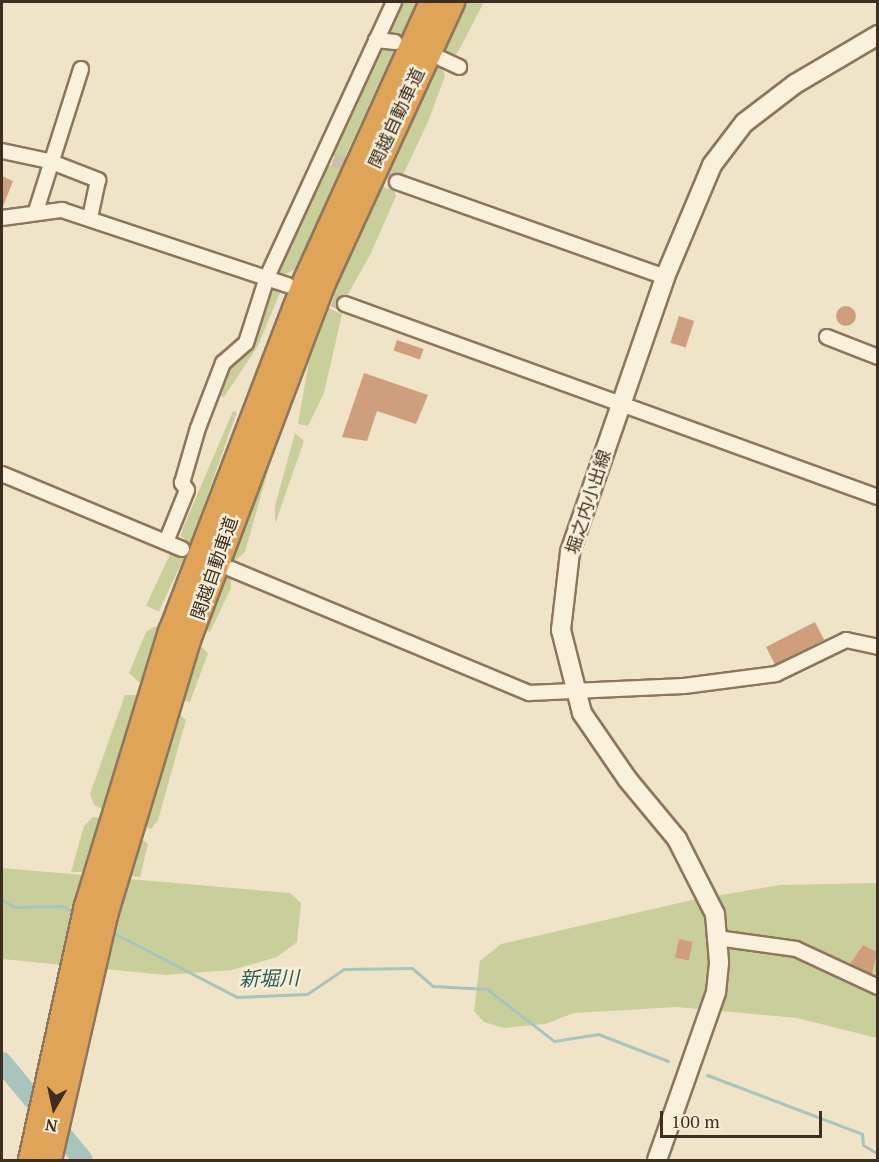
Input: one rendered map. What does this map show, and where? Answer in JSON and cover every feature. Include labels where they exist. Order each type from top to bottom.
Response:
[{"type":"highway","name":"関越自動車道","points":[[31,1161],[141,724],[234,458],[345,188],[432,2]]},
{"type":"highway","name":"関越自動車道","points":[[50,1161],[96,910],[251,464],[326,275],[452,2]]},
{"type":"main road","name":"堀之内小出線","points":[[657,1161],[709,1022],[719,962],[715,914],[694,868],[677,839],[596,737],[574,692],[561,630],[570,552],[665,277],[712,165],[744,123],[795,84],[878,35]]},
{"type":"street","points":[[166,542],[187,490],[182,483],[202,417],[223,363],[246,343],[267,277],[326,158],[394,2]]},
{"type":"street","points":[[376,40],[394,42]]},
{"type":"street","points":[[442,59],[459,67]]},
{"type":"street","points":[[36,212],[49,161],[81,69]]},
{"type":"street","points":[[2,151],[49,161],[98,180],[90,217]]},
{"type":"street","points":[[397,182],[665,277]]},
{"type":"street","points":[[2,218],[62,210],[90,217],[288,285]]},
{"type":"street","points":[[345,304],[878,496]]},
{"type":"street","points":[[826,337],[878,357]]},
{"type":"street","points":[[2,474],[182,549]]},
{"type":"street","points":[[231,569],[529,693],[574,692],[776,674],[846,640],[878,647]]},
{"type":"street","points":[[717,938],[796,949],[878,987]]},
{"type":"green space","points":[[400,2],[418,2],[400,38],[387,30]]},
{"type":"green space","points":[[464,2],[484,2],[458,52],[453,56],[438,52]]},
{"type":"green space","points":[[382,46],[395,49],[344,159],[330,155],[375,51]]},
{"type":"green space","points":[[434,63],[442,66],[445,76],[428,122],[402,177],[382,175]]},
{"type":"green space","points":[[322,162],[340,170],[297,268],[281,277],[276,272]]},
{"type":"green space","points":[[378,185],[394,191],[396,196],[370,255],[347,296],[331,295]]},
{"type":"green space","points":[[270,287],[281,290],[258,346],[224,397],[216,394],[223,371]]},
{"type":"green space","points":[[326,307],[342,314],[324,393],[308,426],[298,424],[309,361],[317,340],[314,335]]},
{"type":"green space","points":[[233,411],[237,412],[190,544],[181,536],[183,528]]},
{"type":"green space","points":[[280,428],[245,552],[235,561],[228,559]]},
{"type":"green space","points":[[295,433],[304,441],[275,524],[275,506]]},
{"type":"green space","points":[[171,552],[184,558],[159,611],[146,605]]},
{"type":"green space","points":[[221,574],[231,578],[231,588],[210,632],[203,629]]},
{"type":"green space","points":[[154,627],[160,627],[141,684],[129,673],[146,632]]},
{"type":"green space","points":[[198,644],[208,653],[190,702],[180,700]]},
{"type":"green space","points":[[125,695],[137,695],[102,809],[94,805],[90,794]]},
{"type":"green space","points":[[175,711],[186,720],[158,820],[151,829],[141,825]]},
{"type":"green space","points":[[93,817],[99,818],[85,872],[71,872],[84,826]]},
{"type":"green space","points":[[137,835],[148,844],[140,877],[126,876]]},
{"type":"green space","points":[[2,868],[290,893],[301,903],[297,942],[277,957],[232,970],[166,975],[2,959]]},
{"type":"green space","points":[[877,883],[877,1038],[797,1018],[677,1007],[574,1013],[545,1024],[504,1028],[484,1022],[474,1011],[480,961],[501,944],[692,900],[780,885]]},
{"type":"building","points":[[2,176],[13,181],[2,209]]},
{"type":"building","points":[[846,306],[853,309],[856,316],[853,323],[846,326],[839,323],[836,316],[839,309]]},
{"type":"building","points":[[679,316],[694,321],[686,348],[670,343]]},
{"type":"building","points":[[397,340],[423,349],[420,360],[393,350]]},
{"type":"building","points":[[364,373],[428,395],[416,424],[377,411],[367,441],[342,437]]},
{"type":"building","points":[[815,622],[824,640],[775,665],[766,647]]},
{"type":"building","points":[[679,939],[693,942],[689,960],[675,958]]},
{"type":"building","points":[[863,945],[877,952],[872,974],[850,964]]},
{"type":"waterway","name":"新堀川","points":[[2,900],[14,907],[62,906],[77,914]]},
{"type":"waterway","name":"新堀川","points":[[112,932],[237,997],[307,994],[344,969],[412,968],[433,986],[487,989],[554,1041],[598,1034],[668,1061]]},
{"type":"waterway","points":[[2,1062],[83,1160]]},
{"type":"waterway","name":"新堀川","points":[[707,1075],[862,1134],[863,1145],[878,1154]]},
{"type":"tunnel","points":[[333,160],[397,182]]},
{"type":"tunnel","points":[[313,293],[345,304]]}]
